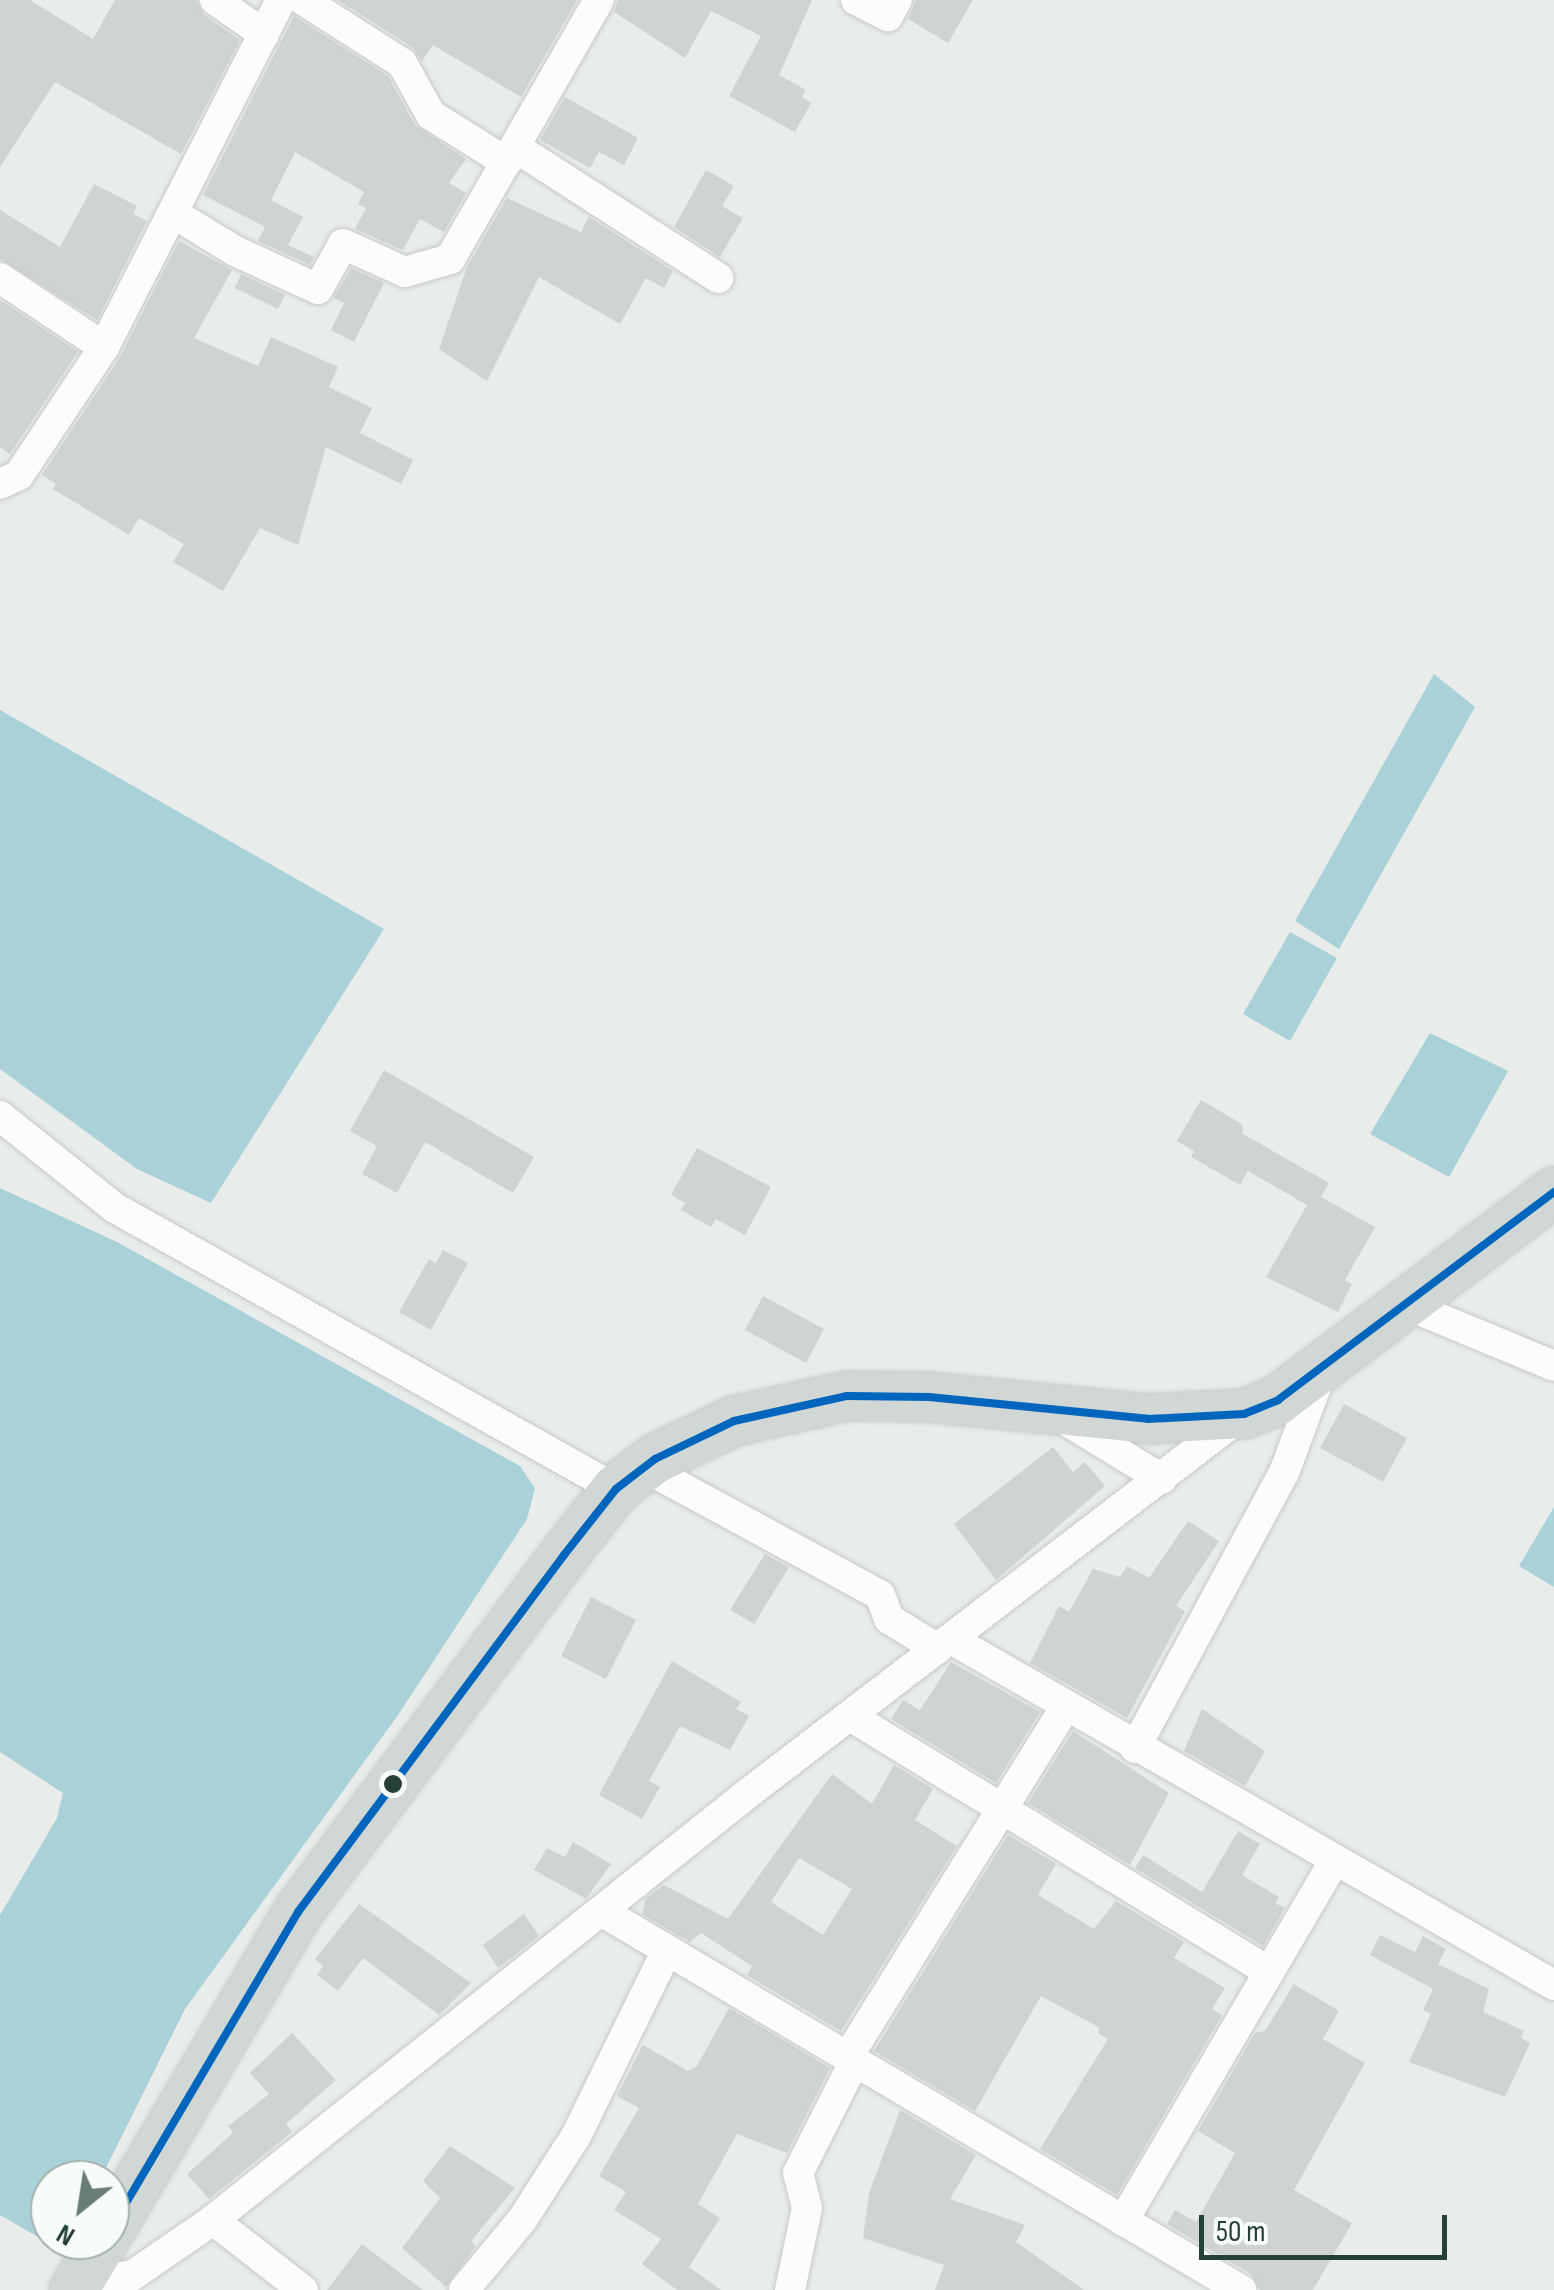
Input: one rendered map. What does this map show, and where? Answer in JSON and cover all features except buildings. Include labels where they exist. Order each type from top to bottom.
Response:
[{"type":"main road","points":[[130,2196],[298,1912],[630,1478],[734,1421],[847,1396],[1148,1419],[1244,1414],[1278,1400],[1554,1192]]},
{"type":"main road","points":[[76,2287],[92,2260]]},
{"type":"street","points":[[215,0],[264,34]]},
{"type":"street","points":[[0,484],[20,475],[104,347],[281,0]]},
{"type":"street","points":[[303,0],[402,63],[431,115],[510,154],[718,278]]},
{"type":"street","points":[[174,213],[318,288],[343,244],[406,272],[450,259],[599,0]]},
{"type":"street","points":[[856,0],[888,16],[897,0]]},
{"type":"street","points":[[0,278],[104,347]]},
{"type":"street","points":[[0,1116],[115,1208],[630,1478],[880,1595],[888,1619],[945,1644],[1065,1708],[1554,1985]]},
{"type":"street","points":[[1407,1305],[1554,1366]]},
{"type":"street","points":[[1135,1748],[1284,1473],[1323,1367]]},
{"type":"street","points":[[1047,1409],[1162,1479]]},
{"type":"street","points":[[76,2287],[133,2275],[213,2220],[850,1716],[1244,1414]]},
{"type":"street","points":[[790,2290],[807,2208],[798,2173],[850,2060],[1065,1708]]},
{"type":"street","points":[[850,1716],[1268,1972]]},
{"type":"street","points":[[1123,2221],[1333,1863]]},
{"type":"street","points":[[603,1912],[1242,2290]]},
{"type":"street","points":[[464,2290],[522,2220],[576,2136],[667,1950]]},
{"type":"street","points":[[213,2220],[303,2290]]},
{"type":"water","points":[[1434,674],[1475,707],[1339,949],[1295,921]]},
{"type":"water","points":[[0,710],[384,929],[211,1203],[137,1169],[0,1069]]},
{"type":"water","points":[[1290,932],[1337,958],[1290,1041],[1243,1014]]},
{"type":"water","points":[[1430,1033],[1508,1071],[1449,1177],[1370,1134]]},
{"type":"water","points":[[0,1188],[117,1242],[520,1466],[535,1488],[527,1519],[398,1715],[185,2009],[110,2160],[30,2160],[30,2232],[0,2215],[0,1915],[57,1818],[63,1793],[0,1752]]},
{"type":"water","points":[[1554,1507],[1554,1587],[1519,1566]]},
{"type":"transit line","points":[[130,2196],[298,1912],[616,1489],[655,1459],[734,1421],[847,1396],[929,1397],[1148,1419],[1244,1414],[1278,1400],[1554,1192]]}]
